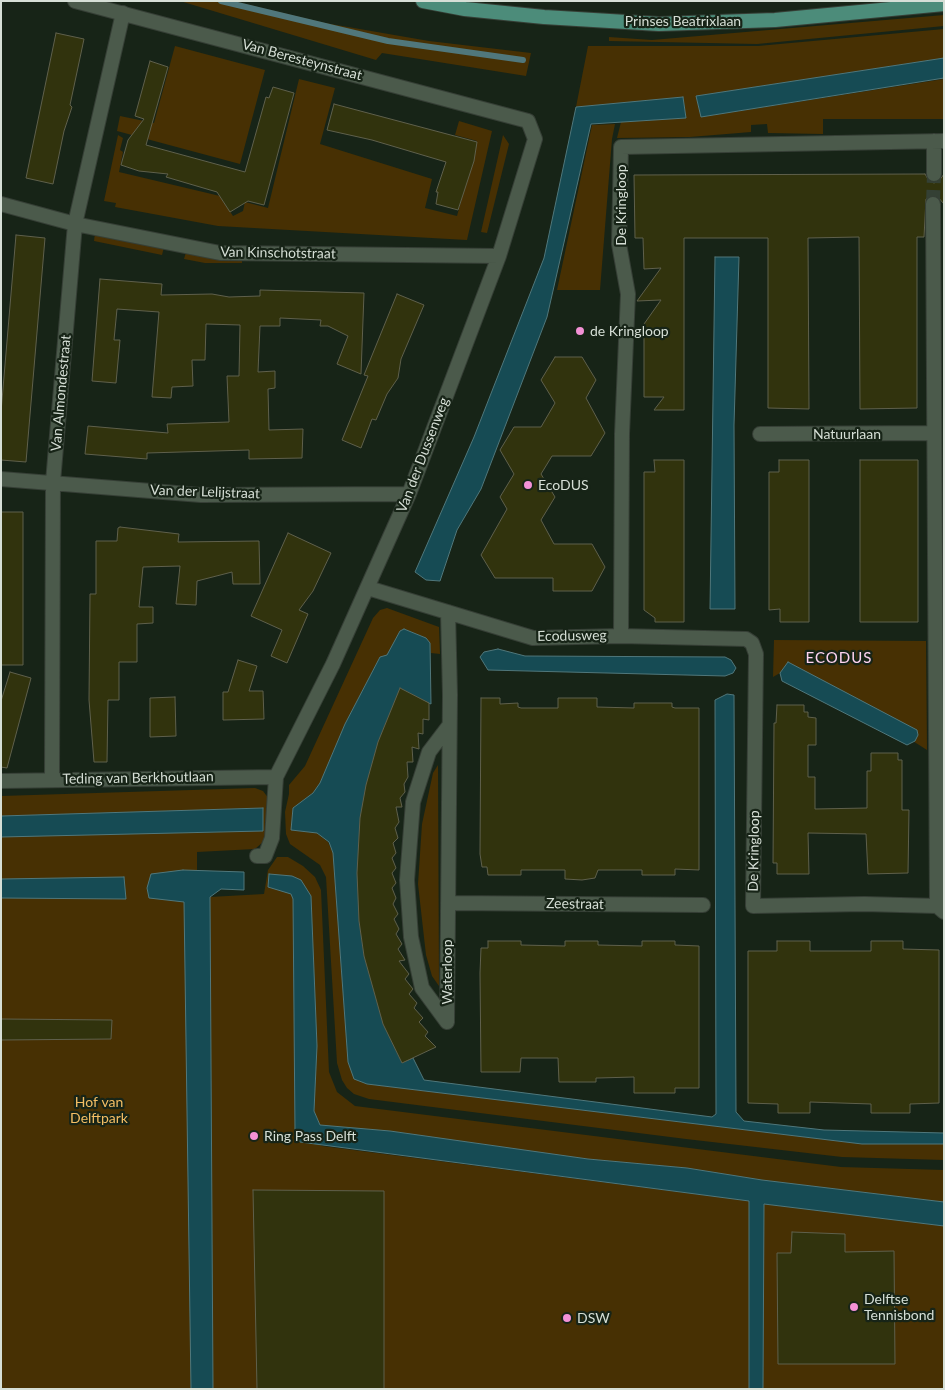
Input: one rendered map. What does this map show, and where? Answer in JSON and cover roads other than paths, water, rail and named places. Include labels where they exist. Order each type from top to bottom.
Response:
[{"type":"main road","name":"Prinses Beatrixlaan","points":[[423,1],[465,9],[544,17],[659,24],[775,20],[944,4]]},
{"type":"street","name":"Van Beresteynstraat","points":[[75,1],[528,121]]},
{"type":"street","name":"Van Almondestraat","points":[[52,779],[53,482],[75,224],[123,13]]},
{"type":"street","name":"Van der Dussenweg","points":[[276,777],[333,664],[409,494],[500,256],[536,139],[528,121]]},
{"type":"street","name":"De Kringloop","points":[[621,636],[622,434],[628,294],[619,244],[621,147],[939,141],[934,174]]},
{"type":"street","name":"Van Kinschotstraat","points":[[1,204],[75,224],[220,253],[500,256]]},
{"type":"street","name":"De Kringloop","points":[[752,643],[756,654],[753,906],[864,904],[940,909],[933,204]]},
{"type":"street","name":"Natuurlaan","points":[[760,434],[934,433]]},
{"type":"street","name":"Van der Lelijstraat","points":[[1,479],[201,494],[409,494]]},
{"type":"street","name":"Ecodusweg","points":[[368,588],[534,638],[621,636],[746,639],[752,643]]},
{"type":"street","name":"Waterloop","points":[[448,612],[450,695],[448,727],[447,1022],[422,988],[411,937],[407,880],[413,802],[429,752],[448,727]]},
{"type":"street","name":"Teding van Berkhoutlaan","points":[[1,781],[276,777]]},
{"type":"street","points":[[257,856],[265,856],[272,838],[276,777]]},
{"type":"street","name":"Zeestraat","points":[[448,903],[703,905]]},
{"type":"water","points":[[944,58],[944,78],[701,117],[696,96]]},
{"type":"water","points":[[683,97],[686,118],[591,124],[547,317],[481,489],[457,530],[440,581],[426,580],[415,572],[474,437],[544,258],[576,107]]},
{"type":"water","points":[[715,257],[739,257],[734,425],[735,609],[710,609]]},
{"type":"water","points":[[404,629],[426,638],[430,643],[431,704],[403,692],[377,760],[403,1062],[413,1058],[424,1080],[712,1117],[716,1114],[715,700],[727,694],[734,695],[736,1112],[744,1121],[824,1130],[944,1133],[944,1144],[862,1144],[367,1084],[354,1079],[348,1062],[333,853],[329,842],[317,833],[291,830],[293,808],[313,793],[320,783],[345,724],[380,657],[387,655],[400,631]]},
{"type":"water","points":[[498,649],[525,656],[725,657],[731,660],[736,668],[733,673],[725,676],[488,670],[480,657],[484,652]]},
{"type":"water","points":[[788,662],[917,730],[918,735],[915,741],[907,745],[782,681],[780,673]]},
{"type":"water","points":[[263,808],[263,831],[1,837],[1,816]]},
{"type":"water","points":[[183,870],[244,872],[244,890],[221,889],[210,897],[213,1389],[191,1389],[184,902],[149,898],[147,888],[151,874]]},
{"type":"water","points":[[269,874],[292,876],[301,880],[311,896],[317,1046],[314,1111],[320,1125],[390,1131],[588,1159],[687,1168],[762,1180],[944,1202],[944,1226],[764,1204],[763,1389],[749,1389],[749,1201],[300,1142],[295,1132],[293,899],[291,894],[268,887]]},
{"type":"water","points":[[124,877],[126,899],[1,898],[1,879]]},
{"type":"waterway","points":[[221,1],[388,41],[523,60]]},
{"type":"tunnel","points":[[933,204],[934,174]]},
{"type":"place","name":"de Kringloop","points":[[580,331]]},
{"type":"place","name":"EcoDUS","points":[[528,485]]},
{"type":"place","name":"Ring Pass Delft","points":[[254,1136]]},
{"type":"place","name":"Delftse Tennisbond","points":[[854,1307]]},
{"type":"place","name":"DSW","points":[[567,1318]]},
{"type":"district","name":"ECODUS","points":[[839,658]]},
{"type":"park label","name":"Hof van Delftpark","points":[[99,1110]]}]
